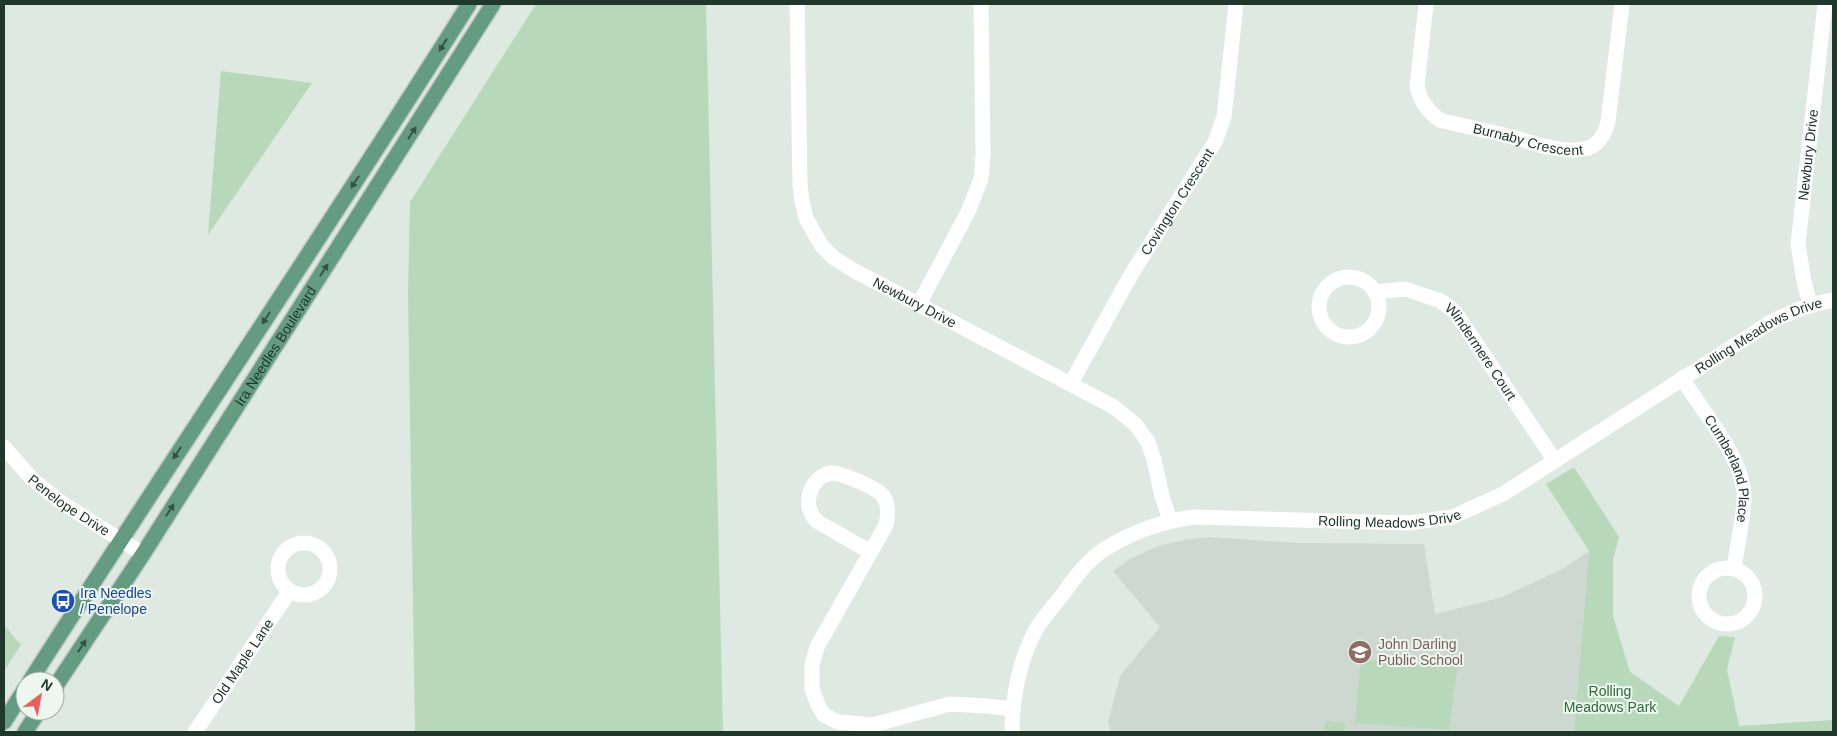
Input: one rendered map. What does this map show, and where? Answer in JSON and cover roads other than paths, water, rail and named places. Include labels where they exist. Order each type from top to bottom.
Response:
[{"type":"main road","name":"Ira Needles Boulevard","points":[[36,671],[469,4]]},
{"type":"main road","name":"Ira Needles Boulevard","points":[[65,672],[143,554],[493,4]]},
{"type":"main road","points":[[4,722],[15,705]]},
{"type":"main road","points":[[25,732],[32,721]]},
{"type":"street","name":"Newbury Drive","points":[[797,4],[800,185],[806,218],[821,245],[834,258],[852,270],[1114,407],[1136,426],[1148,442],[1170,520]]},
{"type":"street","points":[[919,304],[968,212],[981,179],[983,155],[981,4]]},
{"type":"street","name":"Covington Crescent","points":[[1071,384],[1132,273],[1214,142],[1224,117],[1236,4]]},
{"type":"street","name":"Burnaby Crescent","points":[[1426,4],[1417,86],[1419,96],[1432,114],[1440,120],[1553,147],[1574,150],[1588,148],[1598,142],[1605,134],[1622,4]]},
{"type":"street","name":"Newbury Drive","points":[[1810,304],[1804,282],[1798,244],[1826,4]]},
{"type":"street","points":[[1345,276],[1356,277],[1366,281],[1376,292],[1379,300],[1379,311],[1376,322],[1364,333],[1354,337],[1343,337],[1333,333],[1322,323],[1318,312],[1319,300],[1324,288],[1334,279],[1345,276]]},
{"type":"street","name":"Windermere Court","points":[[1376,292],[1406,289],[1441,301],[1455,312],[1555,461]]},
{"type":"street","name":"Rolling Meadows Drive","points":[[1012,732],[1012,709],[1020,669],[1038,626],[1079,572],[1106,548],[1134,533],[1170,520],[1194,516],[1408,523],[1452,517],[1503,494],[1771,322],[1810,304],[1833,300]]},
{"type":"street","name":"Cumberland Place","points":[[1682,378],[1732,454],[1741,475],[1744,497],[1734,568]]},
{"type":"street","name":"Penelope Drive","points":[[4,447],[32,479],[62,503],[143,554]]},
{"type":"street","points":[[871,552],[817,521],[810,511],[808,500],[810,491],[817,481],[831,473],[841,474],[883,496],[888,515],[886,526],[817,647],[812,665],[812,689],[818,706],[824,715],[838,722],[873,725],[950,704],[1012,709]]},
{"type":"street","name":"Old Maple Lane","points":[[195,732],[289,592]]},
{"type":"place","name":"Ira Needles / Penelope","points":[[63,601]]},
{"type":"place","name":"John Darling Public School","points":[[1360,652]]},
{"type":"park label","name":"Rolling Meadows Park","points":[[1610,700]]}]
